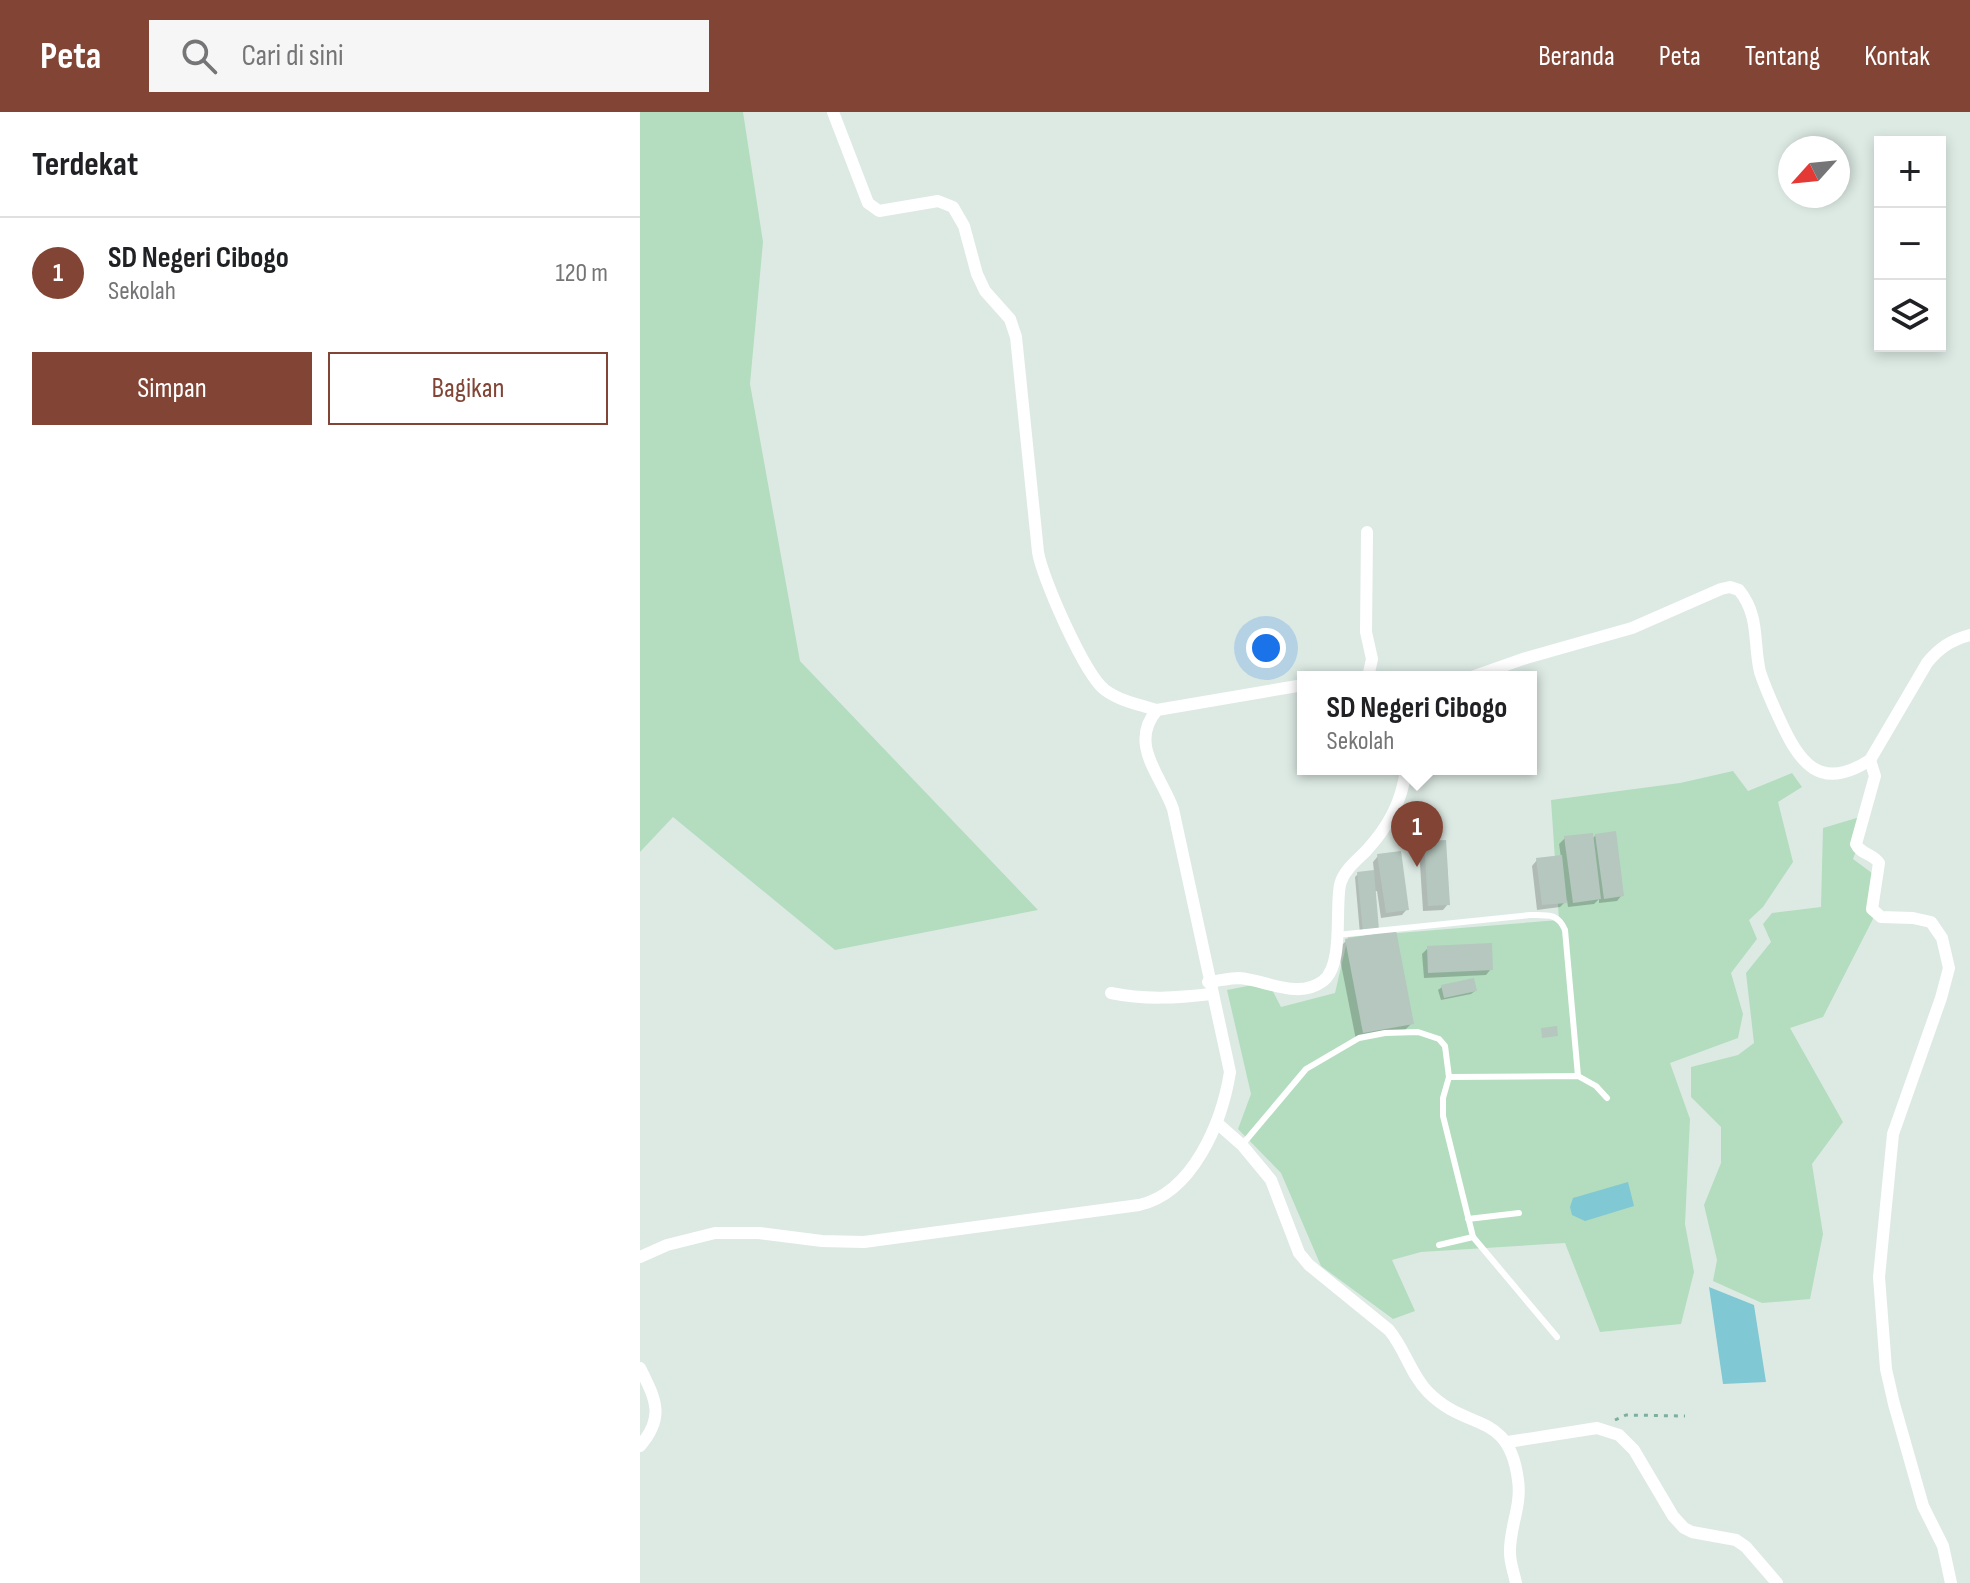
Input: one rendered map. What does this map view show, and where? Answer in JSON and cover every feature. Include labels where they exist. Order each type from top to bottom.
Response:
[{"type":"street","points":[[833,112],[873,209],[887,211],[938,201],[953,207],[960,217],[990,299],[1014,327],[1038,552],[1047,585],[1096,682],[1118,698],[1157,710],[1297,686]]},
{"type":"street","points":[[1367,532],[1366,632],[1372,659],[1369,671]]},
{"type":"street","points":[[1489,671],[1632,628],[1730,587],[1739,590],[1754,615],[1761,674],[1799,757],[1822,772],[1839,774],[1856,769],[1870,760],[1933,657],[1949,642],[1970,635]]},
{"type":"street","points":[[640,1257],[667,1245],[715,1233],[759,1233],[822,1241],[864,1242],[1155,1202],[1182,1179],[1217,1123],[1230,1072],[1173,809],[1144,743],[1149,719],[1157,710]]},
{"type":"street","points":[[1870,760],[1875,776],[1856,844],[1879,863],[1872,909],[1881,917],[1931,922],[1942,938],[1949,968],[1893,1134],[1879,1277],[1886,1369],[1894,1404],[1923,1506],[1943,1546],[1951,1583]]},
{"type":"street","points":[[1111,993],[1147,998],[1210,988],[1239,978],[1284,989],[1313,986],[1325,980],[1332,967],[1340,884],[1348,869],[1382,832],[1397,808],[1405,775]]},
{"type":"street","points":[[1217,1123],[1242,1145],[1271,1180],[1293,1241],[1309,1265],[1389,1330],[1432,1396],[1458,1413],[1498,1431],[1508,1442],[1519,1481],[1518,1510],[1510,1552],[1516,1583]]},
{"type":"street","points":[[640,1368],[657,1416],[654,1427],[640,1446]]},
{"type":"street","points":[[1508,1442],[1597,1428],[1619,1435],[1634,1450],[1673,1516],[1684,1528],[1736,1540],[1758,1559],[1777,1583]]},
{"type":"lane","points":[[1337,935],[1553,915],[1565,930],[1578,1076]]},
{"type":"lane","points":[[1242,1145],[1306,1069],[1359,1038],[1418,1032],[1439,1039],[1445,1046],[1449,1077],[1443,1098],[1443,1116],[1473,1237],[1557,1337]]},
{"type":"lane","points":[[1449,1077],[1578,1076],[1596,1086],[1607,1098]]},
{"type":"lane","points":[[1468,1219],[1519,1213]]},
{"type":"lane","points":[[1439,1245],[1473,1237]]},
{"type":"path","points":[[1597,1428],[1626,1415],[1685,1416]]},
{"type":"green space","points":[[640,112],[743,112],[763,242],[750,384],[800,661],[1038,910],[835,950],[673,817],[640,852]]},
{"type":"green space","points":[[1733,771],[1748,791],[1792,773],[1802,787],[1778,802],[1793,862],[1763,907],[1749,920],[1757,939],[1731,973],[1743,1014],[1738,1038],[1670,1063],[1690,1119],[1685,1224],[1694,1272],[1681,1324],[1600,1332],[1565,1243],[1421,1252],[1392,1260],[1415,1311],[1393,1319],[1321,1266],[1281,1173],[1238,1129],[1251,1094],[1227,990],[1268,982],[1281,1007],[1335,993],[1348,937],[1559,920],[1551,800],[1680,783]]},
{"type":"green space","points":[[1870,814],[1853,859],[1880,879],[1876,913],[1823,1017],[1790,1028],[1843,1122],[1812,1164],[1823,1234],[1810,1299],[1762,1303],[1713,1281],[1717,1260],[1704,1205],[1721,1163],[1721,1127],[1691,1097],[1691,1067],[1738,1055],[1754,1043],[1746,973],[1771,942],[1763,924],[1772,913],[1821,907],[1823,828]]},
{"type":"water","points":[[1628,1182],[1634,1206],[1585,1221],[1572,1215],[1570,1207],[1573,1198]]},
{"type":"water","points":[[1709,1287],[1754,1305],[1766,1382],[1723,1384]]},
{"type":"building","points":[[1616,831],[1624,896],[1604,899],[1595,834]]},
{"type":"building","points":[[1593,833],[1601,899],[1573,903],[1564,836]]},
{"type":"building","points":[[1446,840],[1450,905],[1428,906],[1424,841]]},
{"type":"building","points":[[1401,851],[1409,910],[1386,913],[1377,854]]},
{"type":"building","points":[[1562,855],[1567,903],[1542,905],[1536,858]]},
{"type":"building","points":[[1374,870],[1379,930],[1363,932],[1357,872]]},
{"type":"building","points":[[1396,930],[1414,1024],[1363,1033],[1345,939]]},
{"type":"building","points":[[1492,943],[1493,970],[1428,973],[1427,946]]},
{"type":"building","points":[[1474,978],[1477,991],[1444,998],[1441,985]]},
{"type":"building","points":[[1557,1026],[1558,1036],[1542,1038],[1541,1028]]},
{"type":"place","name":"SD Negeri Cibogo","points":[[1417,867]]}]
